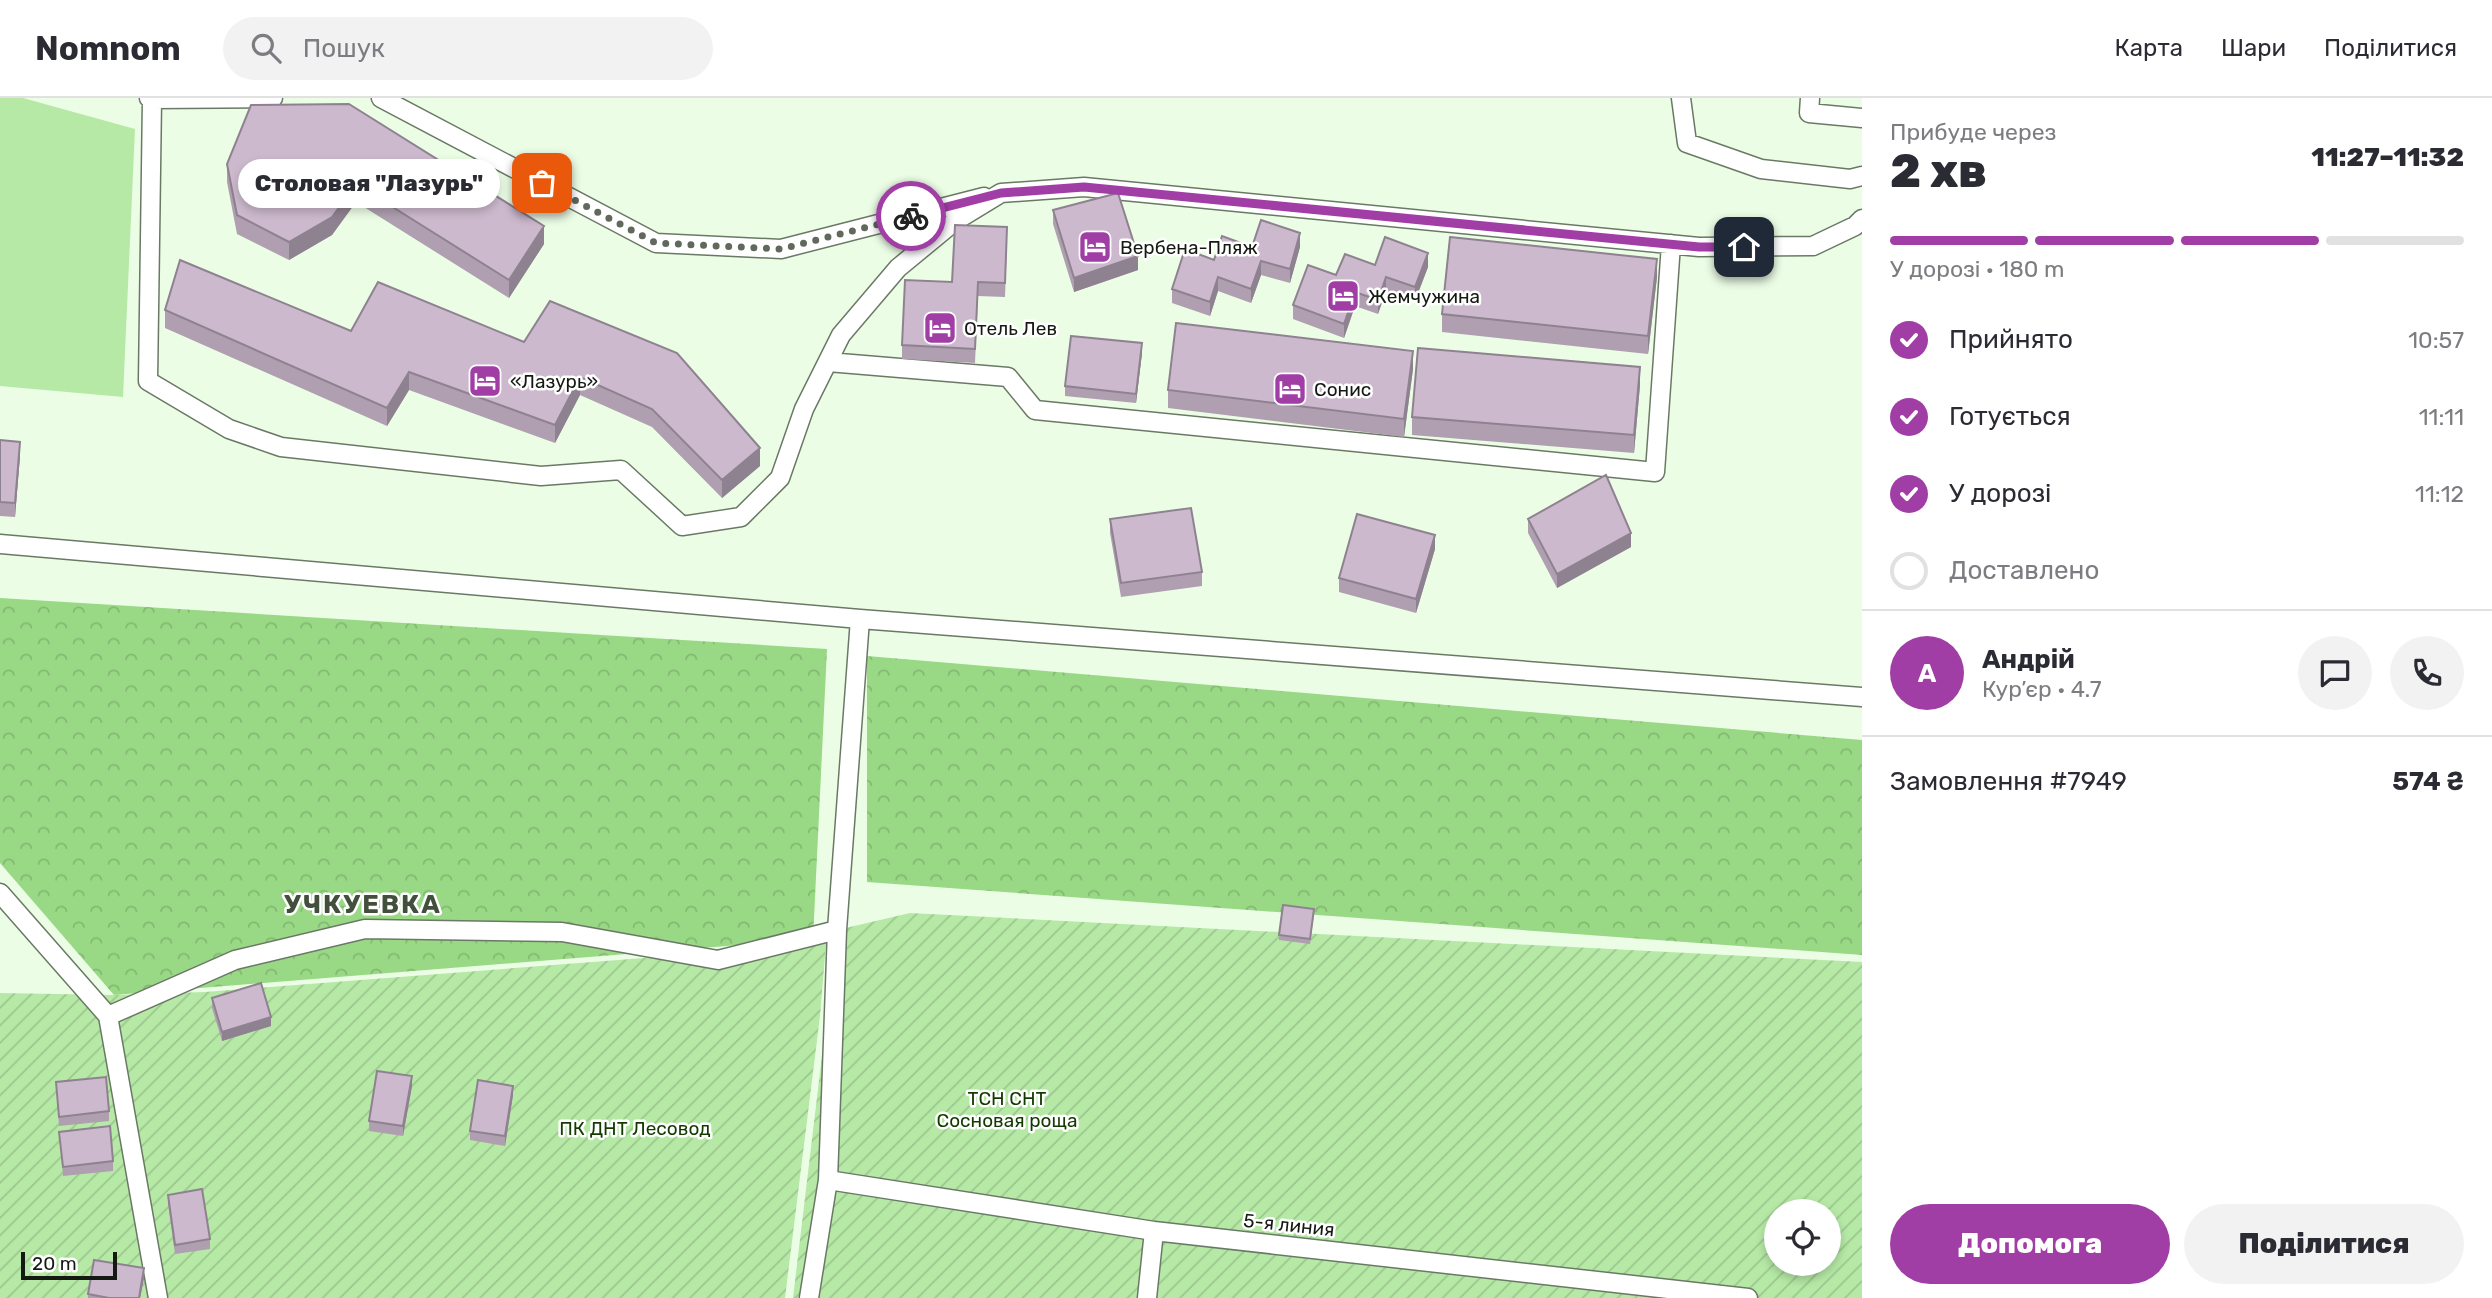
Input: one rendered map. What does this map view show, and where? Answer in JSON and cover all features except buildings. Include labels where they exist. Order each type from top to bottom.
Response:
[{"type":"lane","points":[[273,98],[150,98],[148,382],[229,429],[281,447],[541,476],[621,470],[682,526],[741,517],[780,478],[804,409],[841,335],[898,268],[955,221],[1001,193]]},
{"type":"lane","points":[[381,98],[656,243],[781,249],[1001,193],[1084,187],[1699,247],[1812,246],[1855,226],[1862,219]]},
{"type":"lane","points":[[1681,98],[1686,143],[1760,169],[1850,179],[1862,176]]},
{"type":"lane","points":[[1810,98],[1809,113],[1862,118]]},
{"type":"lane","points":[[828,362],[1007,376],[1035,410],[1655,472],[1671,244]]},
{"type":"lane","points":[[0,544],[860,619],[1862,697]]},
{"type":"lane","points":[[809,1298],[828,1180],[837,930],[860,619]]},
{"type":"lane","points":[[0,893],[108,1016],[158,1298]]},
{"type":"lane","points":[[108,1016],[235,960],[365,929],[562,933],[718,960],[837,930]]},
{"type":"lane","name":"5-я линия","points":[[828,1180],[1154,1231],[1748,1298]]},
{"type":"lane","points":[[1147,1298],[1154,1231]]},
{"type":"green space","points":[[0,98],[23,98],[135,129],[123,397],[0,386]]},
{"type":"green space","points":[[0,598],[827,649],[813,939],[114,995],[0,863]]},
{"type":"green space","points":[[867,656],[1862,740],[1862,955],[867,882]]},
{"type":"green space","name":"ТСН СНТ Сосновая роща","points":[[910,913],[1862,962],[1862,1298],[793,1298],[837,930]]},
{"type":"green space","name":"ПК ДНТ Лесовод","points":[[826,944],[820,1016],[785,1298],[0,1298],[0,993],[114,995],[205,992]]},
{"type":"way so far","points":[[542,183],[656,243],[781,249],[911,216]]},
{"type":"place","name":"Столовая \"Лазурь\"","points":[[542,183]]},
{"type":"place","name":"Вербена-Пляж","points":[[1095,247]]},
{"type":"place","name":"Жемчужина","points":[[1343,296]]},
{"type":"place","name":"Отель Лев","points":[[940,328]]},
{"type":"place","name":"«Лазурь»","points":[[485,381]]},
{"type":"place","name":"Сонис","points":[[1290,389]]},
{"type":"district","name":"УЧКУЕВКА","points":[[363,904]]},
{"type":"route","points":[[911,216],[1001,193],[1084,187],[1699,247],[1744,247]]}]
